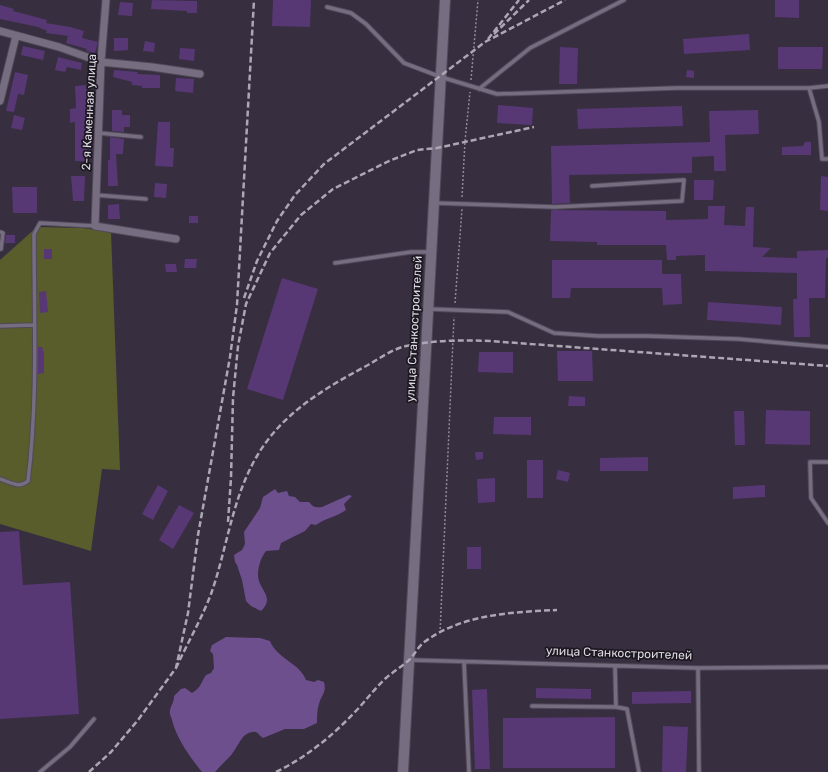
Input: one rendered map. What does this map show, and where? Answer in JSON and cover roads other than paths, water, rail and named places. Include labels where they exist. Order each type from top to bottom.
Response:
[{"type":"main road","name":"улица Станкостроителей","points":[[403,772],[445,0]]},
{"type":"street","name":"2-я Каменная улица","points":[[95,226],[106,0]]},
{"type":"street","points":[[0,31],[59,47],[102,62],[200,74]]},
{"type":"street","points":[[0,100],[16,36]]},
{"type":"street","points":[[95,226],[176,239]]},
{"type":"lane","points":[[480,89],[530,48],[624,0]]},
{"type":"lane","points":[[327,8],[351,13],[366,24],[404,63],[441,77],[497,94],[676,88],[808,88],[828,86]]},
{"type":"lane","points":[[808,88],[819,122],[822,159],[828,159]]},
{"type":"lane","points":[[99,133],[141,137]]},
{"type":"lane","points":[[434,203],[555,207],[682,200],[684,180],[592,186]]},
{"type":"lane","points":[[96,195],[146,199]]},
{"type":"lane","points":[[0,479],[19,486],[28,481],[33,444],[34,234],[40,223],[95,226]]},
{"type":"lane","points":[[0,232],[3,233],[1,249]]},
{"type":"lane","points":[[335,263],[411,252],[431,252]]},
{"type":"lane","points":[[428,309],[508,312],[554,334],[738,339],[828,346]]},
{"type":"lane","points":[[0,326],[34,324]]},
{"type":"lane","points":[[828,462],[810,462],[811,498],[828,523]]},
{"type":"lane","name":"улица Станкостроителей","points":[[409,660],[698,668],[828,667]]},
{"type":"lane","points":[[464,662],[469,772]]},
{"type":"lane","points":[[615,666],[616,707]]},
{"type":"lane","points":[[698,668],[699,772]]},
{"type":"lane","points":[[532,706],[616,707],[628,710],[639,772]]},
{"type":"lane","points":[[40,772],[70,747],[94,719]]},
{"type":"railway","points":[[89,772],[111,752],[138,720],[176,668],[188,613],[198,535],[230,357],[237,305],[254,0]]},
{"type":"railway","points":[[488,39],[519,0]]},
{"type":"railway","points":[[494,34],[529,0]]},
{"type":"railway","points":[[244,298],[257,261],[277,221],[295,195],[324,164],[485,42],[565,0]]},
{"type":"railway","points":[[228,522],[231,478],[233,398],[238,346],[246,304],[270,253],[301,215],[333,189],[389,161],[417,150],[437,148],[534,127]]},
{"type":"railway","points":[[176,668],[211,594],[242,489],[257,456],[267,441],[292,414],[306,403],[336,383],[391,351],[401,347],[427,343],[490,341],[828,366]]},
{"type":"railway","points":[[276,772],[307,754],[327,739],[353,714],[386,678],[410,659],[423,643],[438,633],[470,620],[487,616],[557,610]]}]
